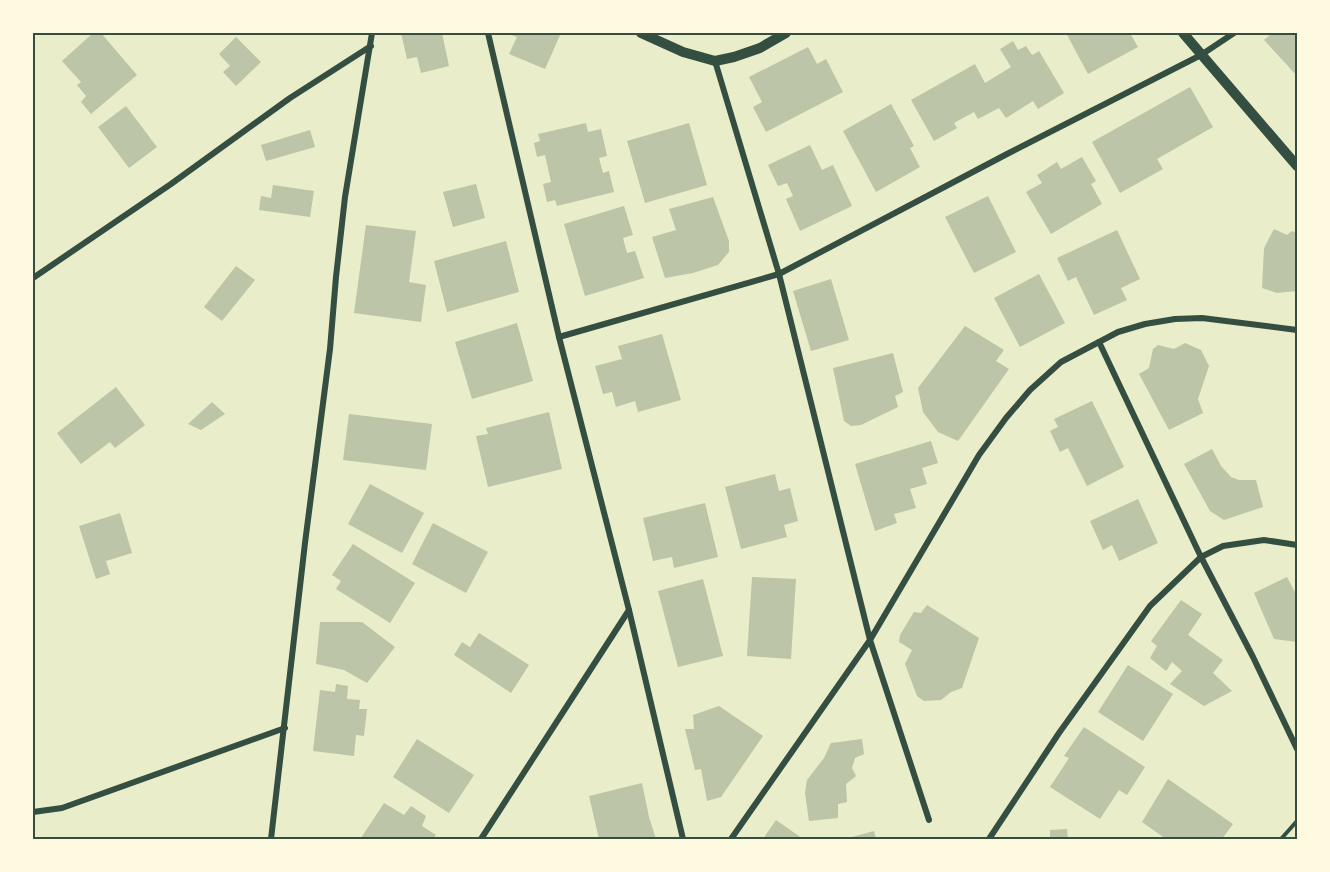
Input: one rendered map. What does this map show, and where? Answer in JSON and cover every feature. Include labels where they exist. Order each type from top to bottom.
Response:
[{"type":"street","points":[[271,839],[330,349],[345,197],[372,33]]},
{"type":"street","points":[[488,33],[683,839]]},
{"type":"street","points":[[641,33],[683,52],[715,61],[760,48],[786,33]]},
{"type":"street","points":[[1183,33],[1297,166]]},
{"type":"street","points":[[560,338],[779,274],[1201,54],[1234,33]]},
{"type":"street","points":[[33,278],[171,184],[290,98],[371,46]]},
{"type":"street","points":[[715,61],[779,274],[870,640],[929,820]]},
{"type":"street","points":[[731,839],[870,640],[979,455],[1030,390],[1061,362],[1118,332],[1174,319],[1202,318],[1297,330]]},
{"type":"street","points":[[1099,342],[1201,557],[1297,749]]},
{"type":"street","points":[[989,839],[1059,733],[1150,606],[1201,557],[1223,546],[1264,540],[1297,545]]},
{"type":"street","points":[[480,839],[629,610]]},
{"type":"street","points":[[33,812],[62,808],[285,728]]},
{"type":"path","points":[[1281,839],[1297,821]]},
{"type":"building","points":[[93,33],[101,33],[137,75],[91,114],[81,102],[86,96],[77,85],[81,82],[62,61]]},
{"type":"building","points":[[401,33],[442,33],[449,66],[421,73],[417,57],[407,59]]},
{"type":"building","points":[[507,33],[561,33],[545,69],[509,54],[517,37]]},
{"type":"building","points":[[1066,33],[1130,33],[1138,47],[1088,74]]},
{"type":"building","points":[[1272,33],[1297,33],[1297,76],[1264,40]]},
{"type":"building","points":[[236,37],[261,62],[236,86],[223,72],[230,66],[219,54]]},
{"type":"building","points":[[1013,41],[1018,50],[1026,46],[1032,55],[1039,51],[1064,93],[1038,109],[1033,101],[1006,118],[999,108],[978,119],[974,112],[954,123],[957,128],[934,141],[911,100],[975,64],[985,83],[1011,67],[1000,49]]},
{"type":"building","points":[[808,47],[817,64],[826,59],[843,92],[766,132],[753,107],[762,102],[749,77]]},
{"type":"building","points":[[1190,87],[1213,127],[1157,159],[1163,169],[1120,193],[1092,142]]},
{"type":"building","points":[[891,104],[914,146],[910,148],[920,167],[876,192],[843,131]]},
{"type":"building","points":[[126,106],[157,147],[129,168],[98,127]]},
{"type":"building","points":[[586,123],[588,132],[601,129],[607,156],[599,158],[603,173],[609,171],[614,192],[557,206],[555,200],[547,202],[543,184],[551,182],[545,155],[537,157],[534,143],[540,141],[538,134]]},
{"type":"building","points":[[689,123],[707,185],[645,203],[627,141]]},
{"type":"building","points":[[310,130],[315,147],[266,161],[261,145]]},
{"type":"building","points":[[810,145],[822,170],[833,165],[852,206],[800,231],[786,199],[793,196],[787,183],[778,186],[768,165]]},
{"type":"building","points":[[1082,157],[1096,181],[1091,184],[1102,204],[1051,234],[1026,192],[1042,183],[1037,175],[1057,162],[1061,169]]},
{"type":"building","points":[[476,184],[485,218],[453,227],[443,192]]},
{"type":"building","points":[[273,185],[314,191],[310,217],[259,210],[261,196],[271,198]]},
{"type":"building","points":[[988,196],[1016,252],[974,273],[945,217]]},
{"type":"building","points":[[713,197],[729,241],[729,252],[718,265],[693,273],[665,278],[652,237],[676,230],[669,209]]},
{"type":"building","points":[[624,206],[633,235],[623,238],[627,253],[635,251],[644,278],[585,296],[564,224]]},
{"type":"building","points":[[366,225],[416,231],[409,282],[426,285],[421,322],[354,313]]},
{"type":"building","points":[[1274,229],[1287,235],[1292,231],[1297,233],[1297,291],[1277,293],[1262,288],[1264,248]]},
{"type":"building","points":[[1117,230],[1140,279],[1121,288],[1127,300],[1094,315],[1076,277],[1068,281],[1057,258]]},
{"type":"building","points":[[506,241],[519,292],[447,312],[434,261]]},
{"type":"building","points":[[236,266],[255,280],[222,321],[204,307]]},
{"type":"building","points":[[1039,274],[1065,323],[1020,347],[994,298]]},
{"type":"building","points":[[831,279],[849,340],[811,351],[793,291]]},
{"type":"building","points":[[517,323],[533,381],[472,399],[455,342]]},
{"type":"building","points":[[965,326],[1004,350],[996,361],[1009,369],[958,441],[938,432],[923,412],[918,388]]},
{"type":"building","points":[[662,334],[681,400],[638,412],[635,401],[616,407],[612,392],[603,394],[595,366],[622,359],[618,346]]},
{"type":"building","points":[[1185,343],[1201,350],[1209,366],[1198,399],[1203,413],[1169,430],[1139,374],[1149,368],[1153,349],[1158,345],[1174,349]]},
{"type":"building","points":[[893,353],[903,392],[895,396],[898,407],[861,425],[851,426],[844,421],[833,368]]},
{"type":"building","points":[[116,387],[145,425],[115,448],[110,442],[81,464],[57,433]]},
{"type":"building","points":[[1092,401],[1124,467],[1087,486],[1068,448],[1060,452],[1050,431],[1058,427],[1054,419]]},
{"type":"building","points":[[212,402],[225,414],[201,430],[188,424]]},
{"type":"building","points":[[549,412],[562,469],[488,487],[476,436],[488,434],[486,428]]},
{"type":"building","points":[[349,414],[432,424],[426,470],[343,460]]},
{"type":"building","points":[[931,441],[938,463],[922,468],[927,484],[910,489],[916,508],[894,514],[897,523],[875,531],[855,464]]},
{"type":"building","points":[[1212,449],[1221,466],[1231,477],[1239,480],[1256,480],[1263,507],[1224,520],[1210,511],[1184,464]]},
{"type":"building","points":[[775,474],[779,491],[790,488],[798,521],[784,525],[787,537],[741,549],[725,487]]},
{"type":"building","points":[[370,484],[424,513],[402,553],[348,524]]},
{"type":"building","points":[[1138,499],[1158,543],[1119,561],[1112,545],[1103,550],[1090,521]]},
{"type":"building","points":[[705,503],[718,557],[674,568],[672,557],[653,561],[643,518]]},
{"type":"building","points":[[120,513],[132,553],[106,561],[110,574],[96,579],[79,526]]},
{"type":"building","points":[[433,523],[488,552],[466,593],[412,564]]},
{"type":"building","points":[[353,544],[415,583],[390,623],[336,589],[341,581],[332,575]]},
{"type":"building","points":[[752,577],[796,579],[791,659],[747,656]]},
{"type":"building","points":[[1287,577],[1297,596],[1297,642],[1274,639],[1254,593]]},
{"type":"building","points":[[703,579],[723,656],[678,667],[658,591]]},
{"type":"building","points":[[1181,600],[1202,614],[1188,635],[1223,660],[1213,673],[1232,691],[1204,706],[1170,684],[1182,671],[1172,662],[1166,671],[1150,658],[1157,646],[1151,641]]},
{"type":"building","points":[[927,605],[979,638],[962,688],[951,692],[941,700],[924,701],[917,696],[905,664],[912,650],[899,642],[900,635],[914,612],[921,613]]},
{"type":"building","points":[[320,622],[362,622],[395,647],[367,683],[344,670],[316,664]]},
{"type":"building","points":[[479,633],[529,665],[511,693],[454,655],[462,642],[470,647]]},
{"type":"building","points":[[1128,665],[1173,694],[1143,741],[1098,712]]},
{"type":"building","points":[[336,684],[348,686],[347,699],[360,700],[359,709],[367,709],[364,736],[356,735],[354,756],[313,751],[320,690],[335,692]]},
{"type":"building","points":[[719,706],[763,736],[721,797],[707,801],[701,769],[695,770],[685,729],[694,729],[693,715]]},
{"type":"building","points":[[1084,727],[1145,767],[1127,795],[1119,790],[1100,819],[1050,787],[1069,758],[1064,756]]},
{"type":"building","points":[[417,739],[474,775],[449,813],[393,777]]},
{"type":"building","points":[[862,739],[864,754],[855,758],[852,768],[856,776],[846,784],[847,802],[838,804],[838,818],[809,821],[805,793],[807,780],[824,758],[831,743]]},
{"type":"building","points":[[1168,779],[1233,824],[1222,839],[1166,839],[1142,822]]},
{"type":"building","points":[[642,783],[656,839],[599,839],[589,796]]},
{"type":"building","points":[[384,803],[404,815],[411,806],[426,816],[422,826],[436,835],[433,839],[361,838]]},
{"type":"building","points":[[776,820],[803,839],[763,839]]},
{"type":"building","points":[[1067,829],[1068,839],[1050,839],[1050,830]]},
{"type":"building","points":[[874,831],[876,839],[848,839],[848,838]]}]
